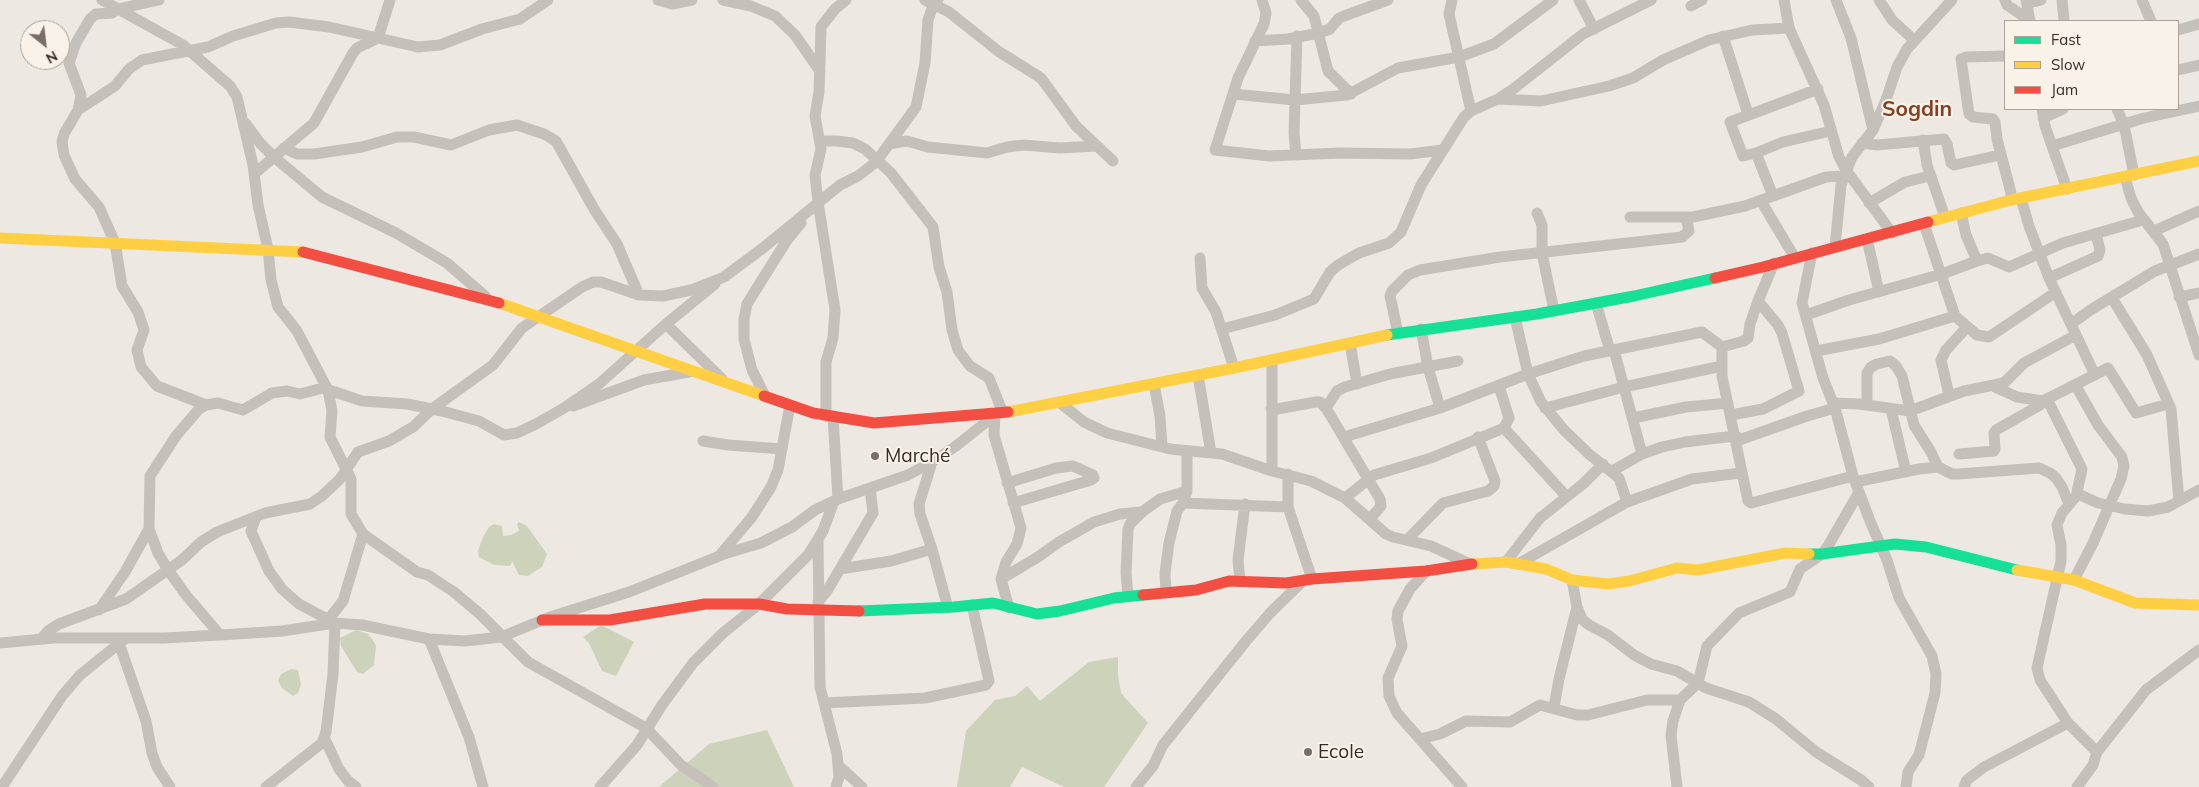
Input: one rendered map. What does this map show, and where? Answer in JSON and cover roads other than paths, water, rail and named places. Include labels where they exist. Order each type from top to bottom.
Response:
[{"type":"street","points":[[102,0],[190,50],[230,86],[237,97],[254,174],[258,205],[268,249],[271,280],[278,307],[297,331],[328,390],[332,411],[330,437],[352,479],[351,514],[363,534],[417,572],[441,582],[480,614],[501,637],[538,668],[646,728],[681,764],[713,787]]},
{"type":"street","points":[[159,0],[118,9],[112,13],[96,14],[90,19],[76,43],[69,63],[81,95],[78,110],[64,134],[62,142],[64,155],[75,180],[98,207],[115,243],[122,286],[138,312],[144,330],[137,350],[142,367],[157,386],[206,405],[218,404],[243,410],[272,393],[287,391],[300,394],[316,389],[328,390],[362,401],[407,404],[432,409],[479,421],[504,435],[517,433],[536,424],[564,408],[599,384],[666,324],[763,248],[840,184],[868,169],[878,161],[916,107],[925,63],[928,20],[932,1],[998,50],[1041,78],[1076,126],[1113,161]]},
{"type":"street","points":[[254,174],[314,123],[357,48],[378,38],[390,0]]},
{"type":"street","points":[[78,110],[115,86],[135,63],[208,47],[233,36],[282,22],[329,27],[418,47],[440,45],[473,32],[520,19],[548,0]]},
{"type":"street","points":[[658,0],[672,4],[692,0]]},
{"type":"street","points":[[723,0],[751,6],[775,16],[795,35],[820,71]]},
{"type":"street","points":[[600,787],[637,745],[646,728],[693,663],[722,633],[759,604],[791,574],[818,541],[836,500],[826,362],[833,338],[835,310],[815,175],[821,149],[814,116],[820,92],[821,27],[835,9],[846,0]]},
{"type":"street","points":[[1262,0],[1266,13],[1264,24],[1238,78],[1215,150],[1269,156],[1340,153],[1410,154],[1442,150]]},
{"type":"street","points":[[1301,0],[1314,16],[1328,71],[1351,94]]},
{"type":"street","points":[[1255,41],[1319,33],[1330,29],[1344,16],[1388,0]]},
{"type":"street","points":[[1452,0],[1449,14],[1471,111]]},
{"type":"street","points":[[1233,94],[1295,100],[1351,94],[1406,65],[1459,57],[1494,44],[1553,0]]},
{"type":"street","points":[[1579,0],[1594,29]]},
{"type":"street","points":[[1222,329],[1275,315],[1314,298],[1330,272],[1338,265],[1359,253],[1389,243],[1400,232],[1421,185],[1464,117],[1471,111],[1498,99],[1574,41],[1651,0]]},
{"type":"street","points":[[1691,6],[1702,0]]},
{"type":"street","points":[[1784,0],[1789,28],[1818,89],[1845,173],[1892,233]]},
{"type":"street","points":[[1836,0],[1851,38],[1873,130]]},
{"type":"street","points":[[1879,0],[1892,20],[1914,40]]},
{"type":"street","points":[[1835,247],[1845,173],[1852,157],[1873,130],[1897,67],[1907,48],[1952,0]]},
{"type":"street","points":[[2005,0],[2007,5],[2028,20]]},
{"type":"street","points":[[2029,20],[2026,2],[2042,0]]},
{"type":"street","points":[[2062,0],[2062,20]]},
{"type":"street","points":[[2142,0],[2151,20]]},
{"type":"street","points":[[2179,30],[2199,24]]},
{"type":"street","points":[[1498,99],[1542,101],[1609,86],[1634,78],[1664,60],[1709,40],[1752,30],[1789,28]]},
{"type":"street","points":[[1296,155],[1294,133],[1297,36]]},
{"type":"street","points":[[1723,36],[1748,114]]},
{"type":"street","points":[[2004,56],[1966,56],[1961,59],[1969,114],[1973,117],[1994,120],[2000,155],[2011,194],[2016,199],[2049,278],[2095,375]]},
{"type":"street","points":[[2179,70],[2199,65]]},
{"type":"street","points":[[1818,89],[1732,120],[1730,123],[1743,156],[1783,142],[1831,131]]},
{"type":"street","points":[[2179,105],[2199,106]]},
{"type":"street","points":[[2058,110],[2043,114],[2067,189]]},
{"type":"street","points":[[2117,110],[2124,125],[2131,198],[2143,220],[2163,244],[2180,297],[2195,331],[2199,355]]},
{"type":"street","points":[[2052,146],[2124,125],[2165,110]]},
{"type":"street","points":[[243,118],[260,143],[322,197],[396,233],[447,263],[488,299]]},
{"type":"street","points":[[284,148],[297,154],[314,154],[362,147],[397,137],[414,137],[451,145],[489,130],[517,125],[544,134],[556,141],[594,209],[617,244],[639,295]]},
{"type":"street","points":[[1862,143],[1877,145],[1923,140],[1946,140],[1951,163],[1954,165],[2000,155]]},
{"type":"street","points":[[1923,140],[1930,176],[1945,217]]},
{"type":"street","points":[[820,141],[853,143],[865,149],[897,180],[933,227],[939,267],[947,292],[952,330],[958,350],[970,366],[989,378],[999,414],[994,435],[1021,528],[1018,544],[1006,562],[1001,579],[1009,608]]},
{"type":"street","points":[[889,144],[907,141],[928,146],[987,153],[1007,147],[1060,148],[1097,146]]},
{"type":"street","points":[[1756,153],[1773,196]]},
{"type":"street","points":[[0,238],[300,251],[488,299],[790,405],[829,417],[874,423],[999,414],[1234,368],[1398,333],[1514,317],[1596,303],[1686,285],[1892,233],[2016,199],[2199,161]]},
{"type":"street","points":[[1630,217],[1686,218],[1761,201],[1826,177],[1845,173]]},
{"type":"street","points":[[1869,203],[1905,182],[1930,176]]},
{"type":"street","points":[[1761,201],[1794,258]]},
{"type":"street","points":[[766,396],[752,370],[744,339],[744,319],[747,304],[787,240],[818,202]]},
{"type":"street","points":[[2154,231],[2199,211]]},
{"type":"street","points":[[1537,213],[1542,225],[1542,253],[1554,310]]},
{"type":"street","points":[[1961,213],[1966,235],[1977,261]]},
{"type":"street","points":[[1398,333],[1390,296],[1395,287],[1408,275],[1420,270],[1459,263],[1682,237],[1689,231],[1686,218]]},
{"type":"street","points":[[1806,315],[1942,274],[1988,258],[2010,267],[2063,243],[2143,220]]},
{"type":"street","points":[[1924,224],[1955,316],[1977,335],[1989,337],[2056,292]]},
{"type":"street","points":[[2049,278],[2098,256],[2100,250],[2096,234]]},
{"type":"street","points":[[1866,239],[1879,292]]},
{"type":"street","points":[[1812,253],[1802,303],[1856,484],[1881,546],[1899,598],[1932,656],[1936,674],[1935,693],[1919,755],[1908,772],[1906,787]]},
{"type":"street","points":[[1612,472],[1642,454],[1662,447],[1685,442],[1735,436],[1742,439],[1751,437],[1834,406],[1867,405],[1910,411],[1949,395],[1995,387],[2008,381],[2024,363],[2073,329],[2092,309],[2136,282],[2169,265],[2199,254]]},
{"type":"street","points":[[1200,258],[1202,288],[1216,312],[1234,368]]},
{"type":"street","points":[[1722,347],[1744,341],[1748,338],[1750,324],[1774,263]]},
{"type":"street","points":[[41,639],[54,627],[126,598],[168,570],[201,542],[217,532],[256,517],[310,504],[322,496],[348,469],[362,449],[389,441],[413,427],[432,409],[493,365],[516,334],[538,316],[582,287],[593,282],[601,282],[639,295],[663,296],[691,290],[724,277]]},
{"type":"street","points":[[2180,297],[2199,292]]},
{"type":"street","points":[[2112,298],[2147,355],[2172,413],[2179,501]]},
{"type":"street","points":[[1731,415],[1763,409],[1800,391],[1782,333],[1778,325],[1758,301]]},
{"type":"street","points":[[1596,303],[1624,387],[1642,454]]},
{"type":"street","points":[[1816,350],[1879,338],[1955,316]]},
{"type":"street","points":[[1514,317],[1528,374],[1545,408],[1570,436],[1618,478],[1627,502]]},
{"type":"street","points":[[666,324],[724,382]]},
{"type":"street","points":[[1949,395],[1941,358],[1954,339],[1966,327]]},
{"type":"street","points":[[1421,329],[1428,367],[1440,408]]},
{"type":"street","points":[[1344,437],[1440,408],[1528,374],[1584,356],[1702,332],[1722,347]]},
{"type":"street","points":[[1350,343],[1358,384]]},
{"type":"street","points":[[1722,347],[1722,376],[1741,473],[1748,501],[1751,503],[1938,467],[1952,474],[2039,468],[2056,478],[2069,504]]},
{"type":"street","points":[[1272,360],[1272,471]]},
{"type":"street","points":[[1326,408],[1337,391],[1358,384],[1458,361]]},
{"type":"street","points":[[1867,405],[1867,373],[1871,367],[1890,361],[1896,366],[1902,376],[1914,425],[1932,452],[1938,467]]},
{"type":"street","points":[[1545,408],[1624,387],[1722,366]]},
{"type":"street","points":[[1959,454],[1994,451],[1994,433],[1996,430],[2040,405],[2045,400],[2107,369],[2110,369],[2137,413],[2168,404]]},
{"type":"street","points":[[564,408],[586,403],[644,380],[694,371]]},
{"type":"street","points":[[1198,375],[1211,453]]},
{"type":"street","points":[[1154,384],[1160,416],[1162,447]]},
{"type":"street","points":[[1345,498],[1381,472],[1431,458],[1478,437],[1504,428],[1509,418],[1499,386]]},
{"type":"street","points":[[2074,580],[2093,543],[2121,479],[2124,462],[2098,425],[2076,386]]},
{"type":"street","points":[[1995,387],[2017,397],[2045,400]]},
{"type":"street","points":[[2045,400],[2082,469],[2076,492],[2078,494]]},
{"type":"street","points":[[1059,402],[1095,429],[1162,447],[1222,454],[1272,471],[1311,481],[1345,498],[1386,534],[1431,546],[1471,564]]},
{"type":"street","points":[[1271,409],[1278,410],[1316,402],[1320,402],[1326,408],[1355,454],[1379,498],[1381,506],[1370,520]]},
{"type":"street","points":[[1633,418],[1686,407],[1728,403]]},
{"type":"street","points":[[206,405],[186,422],[150,476],[149,529],[158,553],[168,570],[186,595],[220,635]]},
{"type":"street","points":[[719,556],[752,516],[771,487],[778,470],[790,405]]},
{"type":"street","points":[[1891,409],[1906,472]]},
{"type":"street","points":[[0,643],[41,639],[123,640],[220,635],[282,631],[332,622],[362,625],[429,639],[465,641],[501,637],[542,620],[629,592],[719,556],[762,543],[792,527],[815,510],[836,500],[908,475],[932,462],[999,414]]},
{"type":"street","points":[[1504,428],[1566,496]]},
{"type":"street","points":[[1407,540],[1443,503],[1488,491],[1494,486],[1495,481],[1478,437]]},
{"type":"street","points":[[703,440],[728,445],[782,449]]},
{"type":"street","points":[[1166,593],[1165,573],[1168,543],[1177,511],[1183,503],[1187,491],[1187,450]]},
{"type":"street","points":[[932,462],[919,504],[920,514],[932,549],[948,608]]},
{"type":"street","points":[[1512,563],[1540,518],[1582,484],[1603,464]]},
{"type":"street","points":[[1007,483],[1056,468],[1073,466],[1093,475],[1094,478],[1013,503]]},
{"type":"street","points":[[1512,563],[1627,502],[1692,479],[1741,473]]},
{"type":"street","points":[[1288,474],[1288,507],[1308,579]]},
{"type":"street","points":[[1677,787],[1671,735],[1676,708],[1680,700],[1698,683],[1707,646],[1739,613],[1790,592],[1800,569],[1822,554],[1856,484]]},
{"type":"street","points":[[818,605],[873,513],[870,488]]},
{"type":"street","points":[[2078,494],[2108,505],[2148,511],[2160,509],[2199,490]]},
{"type":"street","points":[[1128,596],[1128,529],[1130,524],[1142,512],[1160,499],[1187,491]]},
{"type":"street","points":[[2078,494],[2069,504],[2057,525],[2061,553],[2037,668],[2040,680],[2068,723],[2097,752]]},
{"type":"street","points":[[1183,503],[1288,507]]},
{"type":"street","points":[[1240,582],[1238,560],[1245,504]]},
{"type":"street","points":[[1001,579],[1094,522],[1120,514],[1142,512]]},
{"type":"street","points":[[256,517],[251,531],[272,576],[282,589],[299,604],[332,622]]},
{"type":"street","points":[[99,610],[126,572],[149,529]]},
{"type":"street","points":[[266,787],[322,743],[333,674],[332,622],[343,601],[363,534]]},
{"type":"street","points":[[818,541],[820,687],[837,754],[839,777],[836,787]]},
{"type":"street","points":[[542,620],[610,620],[705,604],[759,604],[787,609],[818,605],[844,612],[948,608],[993,603],[1037,614],[1128,596],[1196,590],[1229,581],[1286,583],[1308,579],[1426,571],[1471,564],[1512,563],[1546,569],[1572,580],[1608,584],[1629,582],[1677,568],[1698,570],[1785,553],[1822,554],[1895,544],[1926,547],[2008,568],[2074,580],[2135,603],[2199,605]]},
{"type":"street","points":[[840,569],[891,561],[932,549]]},
{"type":"street","points":[[1426,571],[1410,589],[1398,611],[1397,619],[1402,646],[1388,678],[1390,696],[1397,713],[1462,787]]},
{"type":"street","points":[[1136,787],[1153,766],[1163,745],[1246,641],[1271,612],[1308,579]]},
{"type":"street","points":[[1572,580],[1577,607],[1582,619],[1588,625],[1608,635],[1651,664],[1678,671],[1698,683],[1749,702],[1776,719],[1816,752],[1869,787]]},
{"type":"street","points":[[824,704],[877,699],[926,698],[986,685],[989,680],[972,605]]},
{"type":"street","points":[[1554,708],[1559,679],[1577,607]]},
{"type":"street","points":[[429,639],[469,737],[483,787]]},
{"type":"street","points":[[2,787],[62,696],[80,675],[123,640]]},
{"type":"street","points":[[123,640],[146,721],[156,767],[170,787]]},
{"type":"street","points":[[2077,787],[2094,766],[2097,752],[2146,690],[2199,650]]},
{"type":"street","points":[[1420,739],[1440,734],[1466,721],[1510,722],[1540,705],[1577,715],[1588,715],[1648,700],[1680,700]]},
{"type":"street","points":[[1964,787],[1967,780],[1984,767],[2068,723]]},
{"type":"street","points":[[324,737],[340,768],[353,786]]},
{"type":"street","points":[[838,764],[862,787]]},
{"type":"place","name":"Marché","points":[[875,456]]},
{"type":"place","name":"Ecole","points":[[1308,752]]},
{"type":"district","name":"Sogdin","points":[[1917,110]]}]
